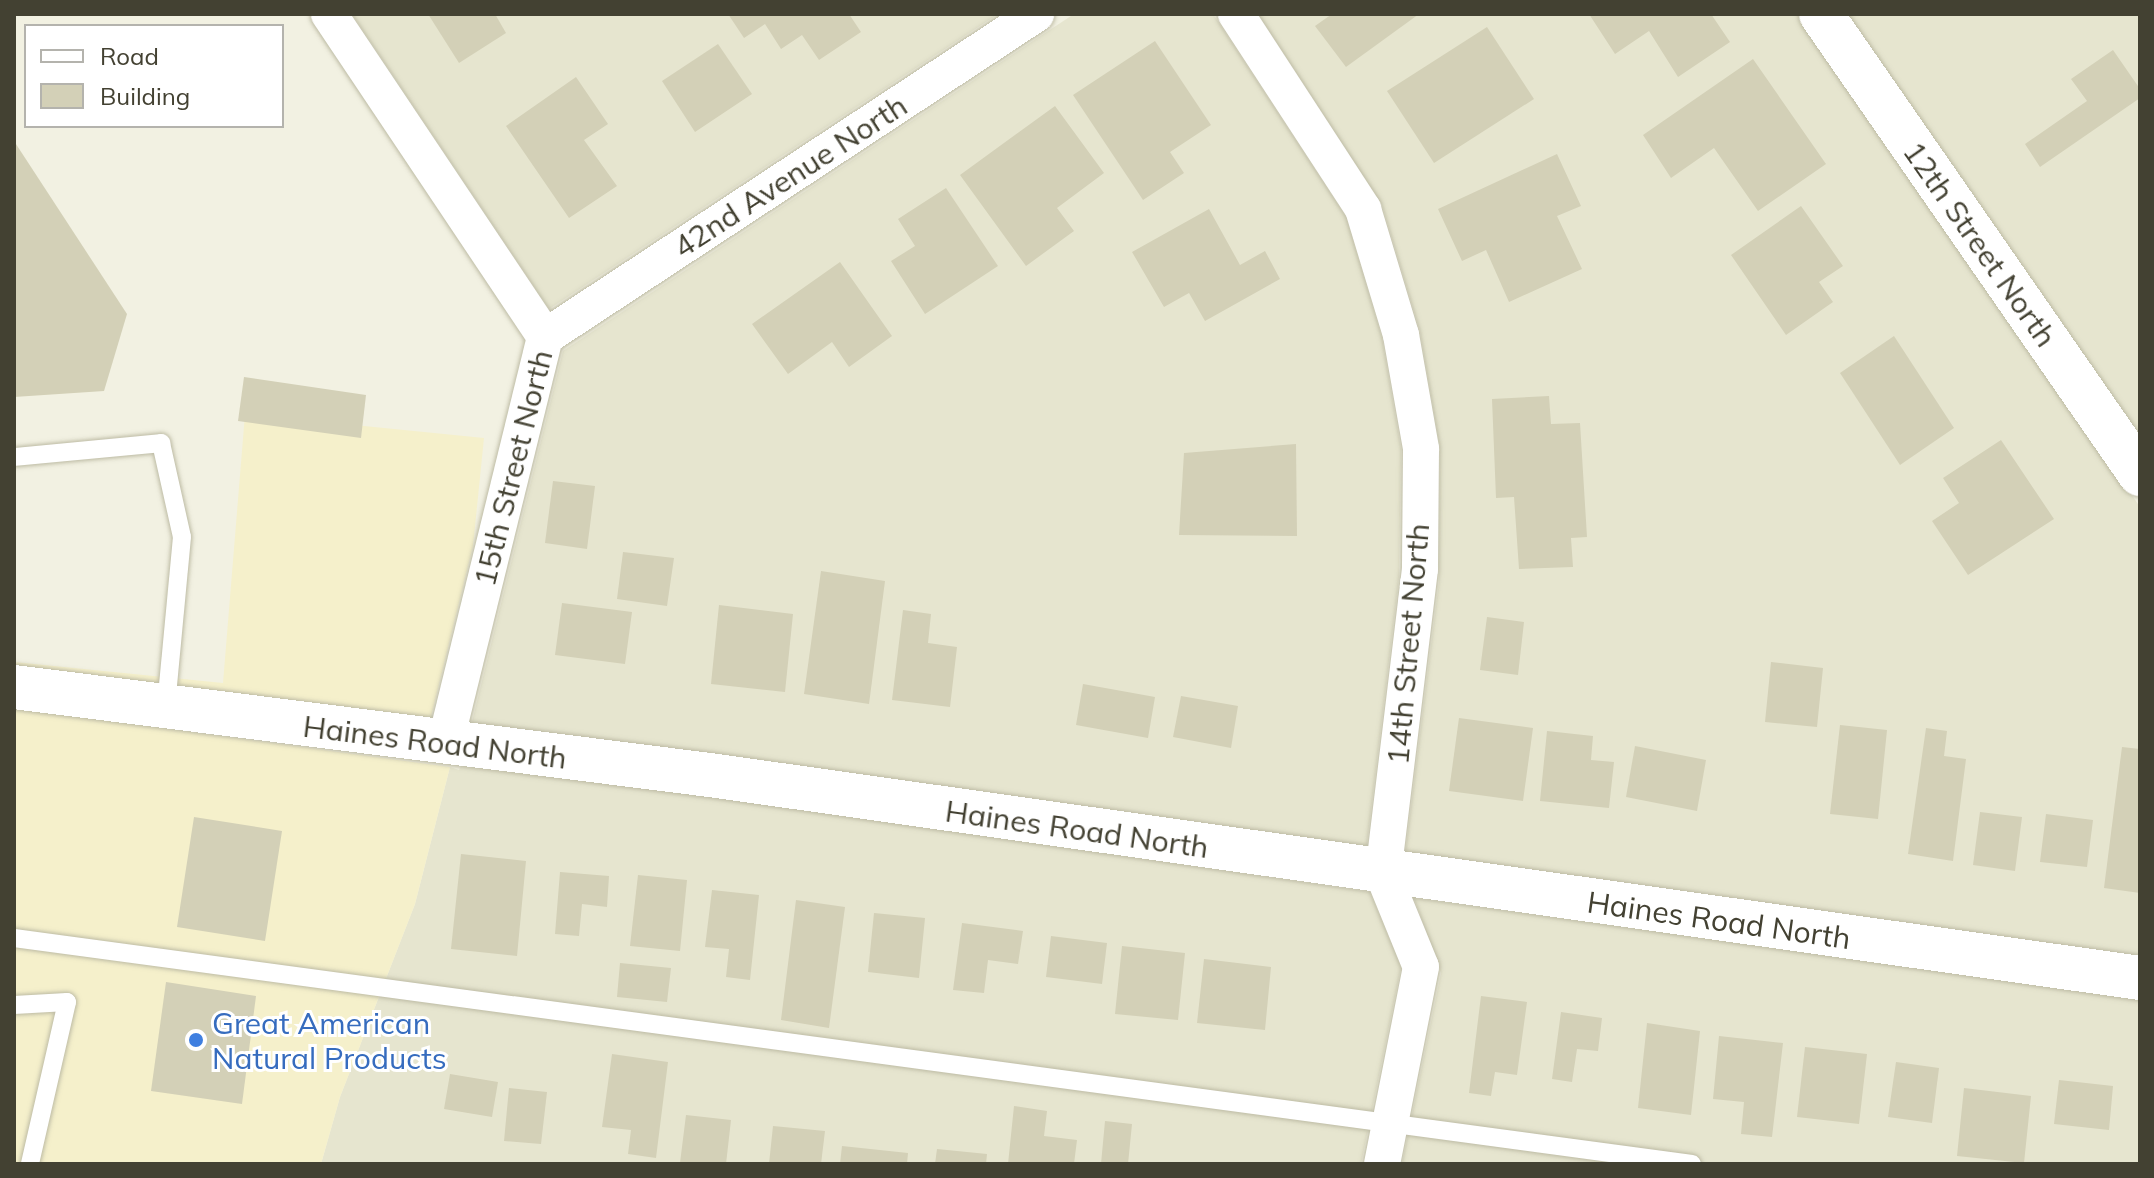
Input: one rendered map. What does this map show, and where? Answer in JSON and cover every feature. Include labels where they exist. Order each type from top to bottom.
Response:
[{"type":"street","name":"15th Street North","points":[[329,14],[545,337],[445,744]]},
{"type":"street","name":"42nd Avenue North","points":[[545,337],[1036,14]]},
{"type":"street","name":"14th Street North","points":[[1236,14],[1363,209],[1409,378],[1421,449],[1420,569],[1383,874],[1421,967],[1382,1164]]},
{"type":"street","name":"12th Street North","points":[[1821,14],[2140,474]]},
{"type":"street","name":"Haines Road North","points":[[14,687],[445,744],[710,775],[1383,874],[2140,978]]},
{"type":"lane","points":[[14,457],[161,443],[182,537],[166,707]]},
{"type":"lane","points":[[14,938],[1692,1164]]},
{"type":"lane","points":[[14,1005],[67,1002],[30,1164]]},
{"type":"shaded area","points":[[352,14],[998,14],[549,309]]},
{"type":"shaded area","points":[[1074,14],[1213,14],[1346,217],[1382,338],[1401,449],[1399,577],[1366,851],[471,726],[563,351]]},
{"type":"shaded area","points":[[1258,14],[1798,14],[2140,507],[2140,958],[1405,856],[1439,582],[1440,448],[1420,331],[1382,205]]},
{"type":"shaded area","points":[[1844,14],[2140,14],[2140,441]]},
{"type":"shaded area","points":[[245,414],[484,438],[473,546],[430,721],[14,667],[14,662],[223,683]]},
{"type":"shaded area","points":[[14,708],[450,767],[415,904],[340,1097],[321,1164],[14,1162]]},
{"type":"shaded area","points":[[461,766],[709,795],[1370,892],[1401,967],[1361,1164],[321,1164],[340,1097],[415,904],[450,767],[459,770]]},
{"type":"shaded area","points":[[1414,898],[2140,998],[2140,1164],[1402,1164],[1441,973]]},
{"type":"building","points":[[428,14],[495,14],[506,33],[459,63]]},
{"type":"building","points":[[728,14],[849,14],[861,32],[819,60],[802,35],[781,49],[765,24],[744,38]]},
{"type":"building","points":[[1332,14],[1419,14],[1346,67],[1315,26]]},
{"type":"building","points":[[1589,14],[1711,14],[1730,42],[1678,77],[1649,31],[1615,54]]},
{"type":"building","points":[[1487,27],[1534,99],[1434,163],[1387,91]]},
{"type":"building","points":[[1155,41],[1211,125],[1170,152],[1184,173],[1143,200],[1073,95]]},
{"type":"building","points":[[718,44],[752,94],[695,132],[662,81]]},
{"type":"building","points":[[2113,50],[2140,89],[2140,98],[2040,167],[2025,144],[2087,101],[2071,79]]},
{"type":"building","points":[[1753,59],[1826,164],[1758,211],[1714,148],[1671,178],[1643,135]]},
{"type":"building","points":[[576,77],[608,124],[584,140],[617,186],[569,218],[506,126]]},
{"type":"building","points":[[1055,106],[1104,173],[1057,208],[1074,231],[1026,266],[960,175]]},
{"type":"building","points":[[14,141],[127,314],[104,391],[14,397]]},
{"type":"building","points":[[1557,154],[1581,206],[1557,216],[1582,269],[1509,302],[1486,250],[1462,261],[1438,209]]},
{"type":"building","points":[[946,188],[998,266],[925,314],[891,261],[915,246],[898,219]]},
{"type":"building","points":[[1801,206],[1843,266],[1819,282],[1833,302],[1786,335],[1731,255]]},
{"type":"building","points":[[1209,209],[1240,265],[1265,251],[1280,279],[1205,321],[1189,293],[1164,307],[1132,252]]},
{"type":"building","points":[[840,262],[892,336],[849,367],[832,342],[788,374],[752,324]]},
{"type":"building","points":[[1894,336],[1954,428],[1900,465],[1840,373]]},
{"type":"building","points":[[244,377],[366,395],[361,438],[238,421]]},
{"type":"building","points":[[1549,396],[1551,424],[1580,423],[1587,537],[1571,538],[1573,567],[1519,569],[1514,497],[1496,498],[1492,399]]},
{"type":"building","points":[[2001,440],[2054,519],[1968,575],[1932,521],[1959,503],[1943,478]]},
{"type":"building","points":[[1296,444],[1297,536],[1179,535],[1184,453]]},
{"type":"building","points":[[553,481],[595,486],[587,549],[545,543]]},
{"type":"building","points":[[623,552],[674,558],[667,606],[617,599]]},
{"type":"building","points":[[821,571],[885,581],[869,704],[804,694]]},
{"type":"building","points":[[562,603],[632,612],[625,664],[555,655]]},
{"type":"building","points":[[719,605],[793,614],[785,692],[711,684]]},
{"type":"building","points":[[903,610],[931,614],[928,643],[957,647],[950,707],[892,700]]},
{"type":"building","points":[[1487,617],[1524,622],[1518,675],[1480,670]]},
{"type":"building","points":[[1771,662],[1823,668],[1817,727],[1765,722]]},
{"type":"building","points":[[1083,684],[1155,697],[1148,738],[1076,725]]},
{"type":"building","points":[[1181,696],[1238,706],[1231,748],[1173,737]]},
{"type":"building","points":[[1459,718],[1533,728],[1523,801],[1449,791]]},
{"type":"building","points":[[1840,725],[1887,730],[1878,819],[1830,814]]},
{"type":"building","points":[[1926,728],[1947,731],[1944,756],[1966,759],[1953,861],[1908,854]]},
{"type":"building","points":[[1547,731],[1593,736],[1591,760],[1614,762],[1609,808],[1540,801]]},
{"type":"building","points":[[1635,746],[1706,760],[1697,811],[1626,797]]},
{"type":"building","points":[[2122,747],[2140,749],[2140,893],[2104,888]]},
{"type":"building","points":[[1980,812],[2022,817],[2015,871],[1973,865]]},
{"type":"building","points":[[2046,814],[2093,820],[2087,867],[2040,862]]},
{"type":"building","points":[[194,817],[282,831],[265,941],[177,927]]},
{"type":"building","points":[[461,854],[526,861],[517,956],[451,949]]},
{"type":"building","points":[[560,872],[609,876],[607,907],[582,904],[579,936],[555,934]]},
{"type":"building","points":[[638,875],[687,880],[680,951],[630,946]]},
{"type":"building","points":[[712,890],[759,895],[750,980],[726,977],[729,949],[705,947]]},
{"type":"building","points":[[796,900],[845,907],[829,1028],[781,1020]]},
{"type":"building","points":[[874,913],[925,918],[919,978],[868,972]]},
{"type":"building","points":[[962,923],[1023,931],[1018,964],[988,960],[984,993],[953,990]]},
{"type":"building","points":[[1051,936],[1107,943],[1102,984],[1046,977]]},
{"type":"building","points":[[1122,946],[1185,953],[1178,1020],[1115,1014]]},
{"type":"building","points":[[1204,959],[1271,967],[1265,1030],[1197,1023]]},
{"type":"building","points":[[620,963],[671,968],[667,1002],[617,997]]},
{"type":"building","points":[[166,982],[256,996],[242,1104],[151,1091]]},
{"type":"building","points":[[1481,996],[1527,1002],[1517,1075],[1495,1072],[1491,1096],[1469,1093]]},
{"type":"building","points":[[1561,1012],[1602,1018],[1598,1051],[1577,1049],[1572,1082],[1552,1079]]},
{"type":"building","points":[[1647,1023],[1700,1031],[1691,1115],[1638,1108]]},
{"type":"building","points":[[1719,1036],[1783,1043],[1772,1137],[1741,1134],[1744,1102],[1713,1099]]},
{"type":"building","points":[[1805,1047],[1867,1054],[1859,1124],[1797,1117]]},
{"type":"building","points":[[612,1054],[668,1062],[656,1158],[628,1154],[631,1130],[602,1127]]},
{"type":"building","points":[[1896,1062],[1939,1068],[1932,1123],[1888,1117]]},
{"type":"building","points":[[450,1074],[498,1082],[492,1117],[444,1109]]},
{"type":"building","points":[[2059,1080],[2113,1086],[2109,1130],[2054,1124]]},
{"type":"building","points":[[509,1088],[547,1092],[541,1144],[504,1141]]},
{"type":"building","points":[[1964,1088],[2031,1096],[2024,1163],[1957,1156]]},
{"type":"building","points":[[1014,1106],[1047,1111],[1044,1136],[1077,1140],[1074,1164],[1008,1164]]},
{"type":"building","points":[[686,1115],[731,1120],[726,1164],[680,1163]]},
{"type":"building","points":[[1105,1121],[1132,1124],[1128,1164],[1101,1164]]},
{"type":"building","points":[[773,1126],[825,1131],[821,1164],[769,1164]]},
{"type":"building","points":[[842,1146],[908,1153],[907,1164],[840,1164]]},
{"type":"building","points":[[937,1149],[987,1154],[986,1164],[935,1164]]},
{"type":"place","name":"Great American Natural Products","points":[[196,1040]]}]
